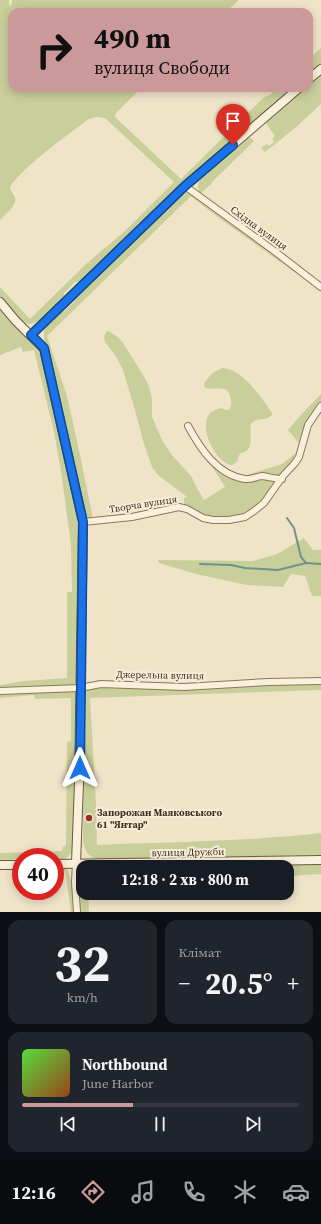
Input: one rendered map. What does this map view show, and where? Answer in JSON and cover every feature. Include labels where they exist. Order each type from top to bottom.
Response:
[{"type":"street","points":[[313,76],[321,69]]},
{"type":"street","points":[[31,335],[185,186],[294,92]]},
{"type":"street","name":"Східна вулиця","points":[[185,186],[321,287]]},
{"type":"street","points":[[0,302],[44,348],[83,522],[79,783],[76,860]]},
{"type":"street","name":"Творча вулиця","points":[[83,522],[132,517],[179,507],[188,509],[204,518],[213,520],[240,518],[250,515],[259,507],[299,457],[308,425],[321,406]]},
{"type":"street","points":[[188,426],[211,460],[230,474],[250,480],[263,476],[282,479]]},
{"type":"street","name":"Джерельна вулиця","points":[[0,691],[80,688],[101,684],[184,687],[261,682],[321,681]]},
{"type":"street","name":"вулиця Дружби","points":[[294,860],[321,860]]},
{"type":"street","name":"вулиця Дружби","points":[[64,864],[76,863]]},
{"type":"street","points":[[0,866],[12,865]]},
{"type":"street","points":[[77,900],[77,912]]},
{"type":"green space","points":[[0,0],[9,0],[9,6],[12,4],[12,0],[239,0],[230,8],[8,8],[8,92],[137,92],[116,113],[115,117],[181,179],[264,97],[273,92],[291,92],[203,165],[139,223],[79,282],[75,282],[46,315],[30,324],[22,321],[0,296],[0,287],[30,319],[85,265],[126,230],[174,182],[105,118],[96,117],[89,119],[71,132],[45,152],[22,173],[10,189],[14,195],[15,201],[10,210],[0,220]]},
{"type":"green space","points":[[321,48],[321,66],[313,73],[313,55]]},
{"type":"green space","points":[[321,74],[321,104],[295,128],[265,152],[261,148],[267,144],[269,146],[274,142],[272,139],[275,136],[265,122],[300,92],[313,92],[313,81]]},
{"type":"green space","points":[[248,136],[254,141],[200,194],[198,185],[202,177]]},
{"type":"green space","points":[[189,191],[304,276],[304,279],[190,197],[47,336],[67,396],[80,455],[92,514],[92,518],[85,519],[44,338],[44,328],[59,312],[64,311],[74,302],[74,297],[178,198]]},
{"type":"green space","points":[[0,308],[41,355],[78,515],[77,677],[75,683],[66,687],[0,689],[0,685],[24,681],[67,678],[67,592],[72,592],[71,545],[61,471],[54,432],[34,350],[23,352],[21,347],[0,355]]},
{"type":"green space","points":[[108,331],[118,337],[123,343],[142,373],[149,386],[152,399],[152,417],[162,440],[171,454],[191,476],[204,500],[225,487],[211,465],[214,459],[223,467],[244,476],[282,464],[297,452],[299,443],[288,430],[321,394],[321,404],[296,458],[258,507],[252,511],[233,518],[219,519],[206,517],[184,505],[184,498],[187,497],[158,475],[152,467],[143,441],[123,370],[115,355],[105,342],[104,337]]},
{"type":"green space","points":[[223,368],[237,373],[251,385],[272,413],[270,417],[257,420],[251,424],[250,446],[248,450],[240,453],[237,462],[232,465],[225,462],[212,448],[206,428],[207,418],[212,412],[222,408],[229,410],[231,405],[227,390],[205,388],[204,384],[212,374]]},
{"type":"green space","points":[[304,538],[313,550],[321,550],[321,596],[312,596],[305,576],[291,574],[283,587],[247,585],[196,574],[159,563],[158,560],[253,561],[277,554]]},
{"type":"green space","points":[[321,682],[321,690],[90,698],[97,845],[234,840],[321,833],[321,855],[97,859],[87,853],[83,841],[84,688],[95,686],[196,689]]},
{"type":"green space","points":[[74,690],[77,695],[73,852],[65,859],[64,848],[63,848],[66,845],[67,742],[71,741],[71,698],[35,699],[34,695],[0,698],[0,694]]},
{"type":"green space","points":[[0,853],[12,853],[12,859],[0,860]]},
{"type":"green space","points":[[321,862],[321,874],[294,876],[294,863]]},
{"type":"green space","points":[[64,868],[67,868],[71,881],[74,912],[71,912]]},
{"type":"green space","points":[[79,900],[88,900],[89,912],[80,912]]},
{"type":"waterway","points":[[287,518],[294,528],[301,557],[306,563]]},
{"type":"waterway","points":[[200,564],[231,565],[245,568],[278,570],[306,563],[321,564]]},
{"type":"place","name":"Запорожан Маяковського 61 \"Янтар\"","points":[[89,818]]},
{"type":"route","points":[[80,768],[83,522],[44,348],[31,335],[185,186],[233,145]]}]
